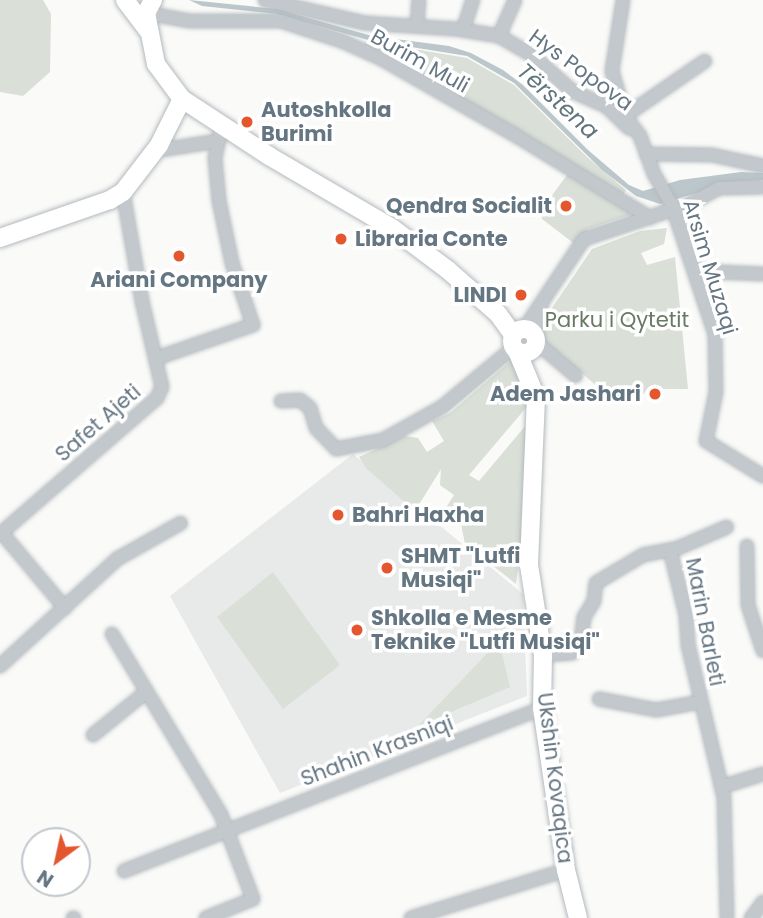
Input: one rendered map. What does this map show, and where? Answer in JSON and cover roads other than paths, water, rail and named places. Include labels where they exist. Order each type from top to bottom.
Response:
[{"type":"street","points":[[125,0],[151,34]]},
{"type":"street","name":"Hys Popova","points":[[265,0],[365,23],[463,30],[499,36],[533,56],[572,91],[606,106],[640,136]]},
{"type":"street","points":[[417,26],[419,0]]},
{"type":"street","points":[[463,30],[473,0]]},
{"type":"street","name":"Hys Popova","points":[[499,36],[515,0]]},
{"type":"street","name":"Arsim Muzaqi","points":[[623,0],[612,71],[625,116],[640,136],[654,174],[674,208],[715,334],[716,392],[706,441],[763,476]]},
{"type":"street","points":[[150,5],[156,64],[182,99],[220,134],[392,228],[448,270],[498,314],[506,316],[524,339],[576,376]]},
{"type":"street","name":"Burim Muli","points":[[150,5],[190,21],[281,21],[342,41],[419,80],[650,218]]},
{"type":"street","points":[[625,116],[705,61]]},
{"type":"street","points":[[0,238],[110,200],[123,192],[155,151],[182,99]]},
{"type":"street","points":[[155,151],[220,134]]},
{"type":"street","points":[[157,358],[253,325],[232,263],[219,201],[215,158],[220,134]]},
{"type":"street","points":[[646,153],[712,155],[763,166]]},
{"type":"street","points":[[281,401],[300,400],[310,408],[316,428],[336,449],[383,440],[442,407],[524,339],[542,303],[584,239],[650,218],[719,188],[763,187]]},
{"type":"street","name":"Safet Ajeti","points":[[1,533],[157,398],[162,387],[142,301],[123,192]]},
{"type":"street","points":[[694,271],[763,274]]},
{"type":"street","name":"Ukshin Kovaqica","points":[[524,339],[536,378],[533,386],[537,417],[529,565],[543,655],[542,708],[566,870],[578,918]]},
{"type":"street","points":[[0,666],[117,559],[181,523]]},
{"type":"street","points":[[543,655],[572,653],[581,641],[584,617],[594,601],[596,583],[643,555],[670,550],[727,527]]},
{"type":"street","points":[[1,533],[65,608]]},
{"type":"street","points":[[747,546],[748,606],[763,651]]},
{"type":"street","name":"Marin Barleti","points":[[670,550],[721,787],[728,874],[727,918]]},
{"type":"street","points":[[113,634],[216,806],[253,899],[206,918]]},
{"type":"street","points":[[93,735],[146,692]]},
{"type":"street","name":"Marin Barleti","points":[[599,699],[656,710],[701,702]]},
{"type":"street","name":"Shahin Krasniqi","points":[[124,871],[542,708]]},
{"type":"street","points":[[721,787],[763,774]]},
{"type":"street","points":[[411,918],[476,895],[566,870]]},
{"type":"street","points":[[751,918],[763,902]]},
{"type":"place","name":"Autoshkolla Burimi","points":[[247,122]]},
{"type":"place","name":"Qendra Socialit","points":[[566,206]]},
{"type":"place","name":"Libraria Conte","points":[[341,239]]},
{"type":"place","name":"Ariani Company","points":[[179,256]]},
{"type":"place","name":"LINDI","points":[[521,295]]},
{"type":"place","name":"Adem Jashari","points":[[655,394]]},
{"type":"place","name":"Bahri Haxha","points":[[338,515]]},
{"type":"place","name":"SHMT \"Lutfi Musiqi\"","points":[[387,568]]},
{"type":"place","name":"Shkolla e Mesme Teknike \"Lutfi Musiqi\"","points":[[357,630]]},
{"type":"water label","name":"Tërstena","points":[[558,101]]},
{"type":"park label","name":"Parku i Qytetit","points":[[617,320]]}]
